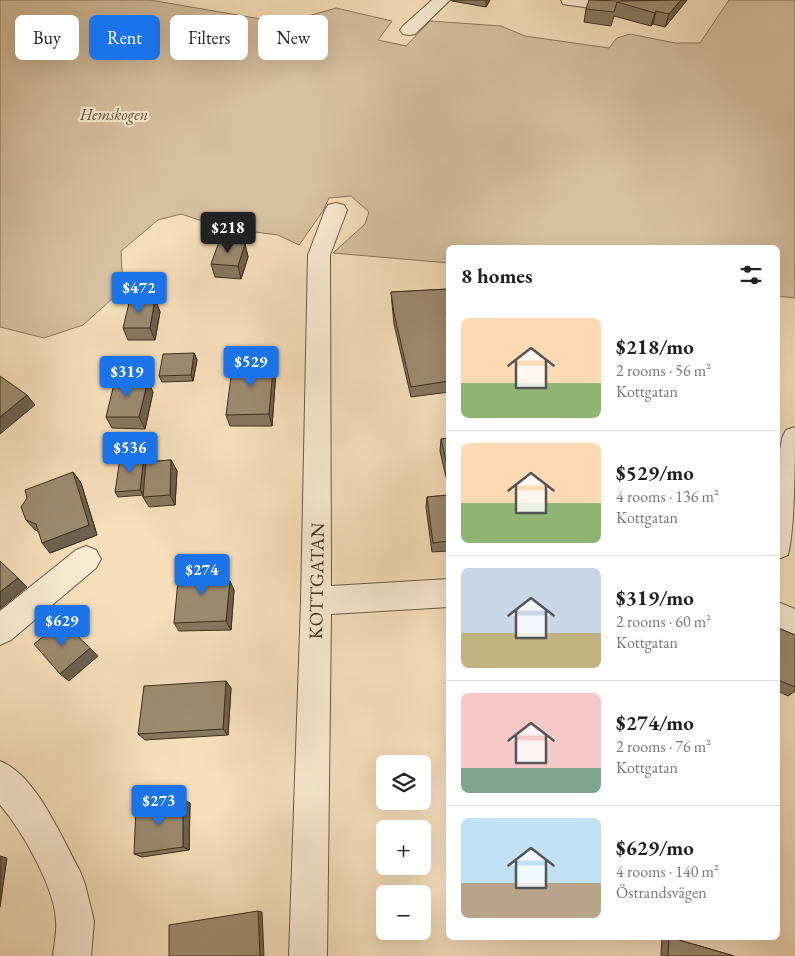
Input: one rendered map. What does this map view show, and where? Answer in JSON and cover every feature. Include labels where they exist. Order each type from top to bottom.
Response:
[{"type":"street","points":[[409,30],[442,0]]},
{"type":"street","points":[[569,0],[622,4]]},
{"type":"street","name":"KOTTGATAN","points":[[308,956],[316,601],[319,254],[336,210]]},
{"type":"street","points":[[780,426],[795,428]]},
{"type":"street","points":[[780,533],[795,438]]},
{"type":"street","points":[[0,630],[86,559]]},
{"type":"street","points":[[316,601],[446,593]]},
{"type":"street","points":[[780,617],[795,624]]},
{"type":"street","points":[[0,778],[25,807],[67,884],[75,921],[72,956]]},
{"type":"green space","name":"Hemskogen","points":[[0,0],[150,0],[237,15],[170,15],[170,60],[248,60],[248,17],[258,19],[258,60],[328,60],[328,15],[312,15],[336,8],[392,21],[378,40],[406,46],[430,21],[501,26],[525,36],[609,48],[617,38],[630,34],[675,43],[700,43],[729,0],[795,0],[795,298],[780,296],[780,245],[446,245],[446,263],[333,253],[365,224],[369,212],[351,196],[329,198],[323,211],[299,245],[278,235],[224,228],[181,214],[158,220],[121,251],[123,289],[83,325],[44,338],[0,327]]},
{"type":"building","points":[[589,0],[681,0],[669,14],[656,11],[655,13],[617,2],[614,12],[586,9]]},
{"type":"building","points":[[219,242],[245,244],[238,266],[211,264]]},
{"type":"building","points":[[446,289],[446,381],[411,387],[391,292]]},
{"type":"building","points":[[130,299],[155,299],[150,328],[123,328]]},
{"type":"building","points":[[194,353],[191,375],[159,376],[163,354]]},
{"type":"building","points":[[248,359],[274,359],[269,414],[226,415],[232,369],[247,368]]},
{"type":"building","points":[[0,376],[27,395],[0,417]]},
{"type":"building","points":[[115,380],[148,380],[139,417],[106,417]]},
{"type":"building","points":[[446,438],[446,461],[441,439]]},
{"type":"building","points":[[144,456],[140,490],[115,492],[120,458]]},
{"type":"building","points":[[171,460],[170,495],[143,497],[146,462]]},
{"type":"building","points":[[73,472],[89,525],[42,543],[36,524],[26,520],[21,507],[27,498],[25,490]]},
{"type":"building","points":[[446,495],[446,541],[433,543],[427,497]]},
{"type":"building","points":[[0,561],[18,578],[0,592]]},
{"type":"building","points":[[222,565],[221,579],[230,581],[226,621],[174,623],[179,570]]},
{"type":"building","points":[[62,621],[90,648],[60,674],[34,644]]},
{"type":"building","points":[[780,629],[795,635],[795,687],[780,681]]},
{"type":"building","points":[[226,681],[223,729],[138,734],[144,686]]},
{"type":"building","points":[[183,799],[183,847],[134,854],[136,806]]},
{"type":"building","points":[[258,911],[260,956],[169,956],[169,925]]},
{"type":"building","points":[[669,940],[679,940],[734,956],[668,956]]}]
